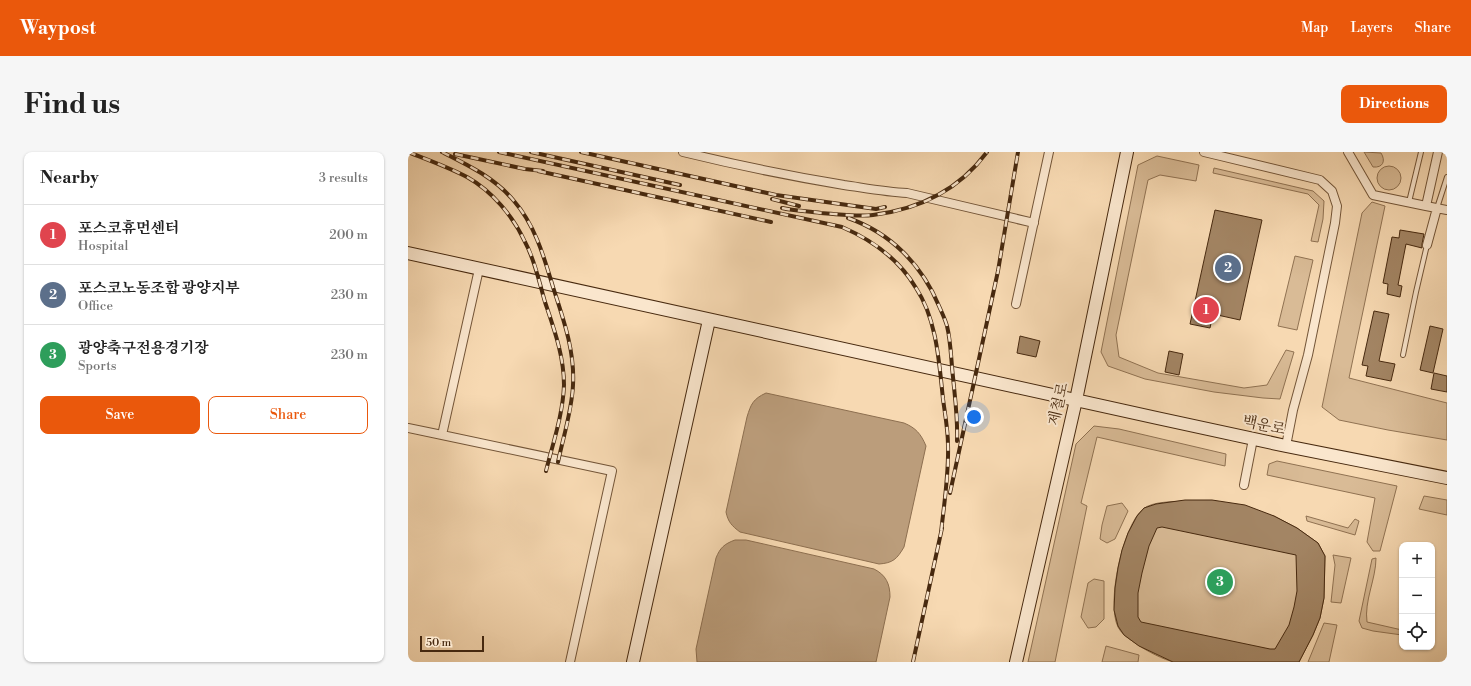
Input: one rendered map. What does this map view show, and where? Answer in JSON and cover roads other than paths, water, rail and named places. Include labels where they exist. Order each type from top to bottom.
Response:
[{"type":"street","points":[[683,152],[812,180],[887,192],[907,193],[1034,223]]},
{"type":"street","points":[[1016,304],[1049,152]]},
{"type":"street","name":"제철로","points":[[1016,662],[1076,400],[1128,152]]},
{"type":"street","points":[[1204,152],[1320,180],[1332,191],[1337,206],[1335,223],[1308,355],[1286,446]]},
{"type":"street","points":[[1348,152],[1373,195],[1447,210]]},
{"type":"street","points":[[1426,206],[1438,152]]},
{"type":"street","points":[[1427,245],[1437,208]]},
{"type":"street","name":"백운로","points":[[408,253],[1253,439],[1447,478]]},
{"type":"street","points":[[442,435],[479,269]]},
{"type":"street","points":[[633,662],[708,320]]},
{"type":"street","points":[[408,428],[612,471],[570,662]]},
{"type":"street","points":[[1244,484],[1253,439]]},
{"type":"lane","points":[[1409,203],[1421,152]]},
{"type":"lane","points":[[1437,208],[1447,178]]},
{"type":"lane","points":[[1403,355],[1427,245]]},
{"type":"railway","points":[[408,152],[460,173],[485,189],[508,214],[520,232],[528,249],[552,322],[564,374],[562,407],[546,471]]},
{"type":"railway","points":[[442,152],[481,173],[507,193],[528,220],[538,242],[568,335],[572,360],[573,385],[571,404],[558,462]]},
{"type":"railway","points":[[499,152],[842,227],[874,244],[893,259],[909,278],[923,300],[929,314],[936,342],[948,439],[947,478],[941,533]]},
{"type":"railway","points":[[531,152],[680,185]]},
{"type":"railway","points":[[581,152],[776,195],[876,209],[885,207]]},
{"type":"railway","points":[[782,208],[861,216],[907,208],[937,196],[951,187],[964,177],[987,152]]},
{"type":"railway","points":[[950,493],[998,271],[1018,152]]},
{"type":"railway","points":[[455,154],[525,169],[543,171]]},
{"type":"railway","points":[[538,171],[771,222]]},
{"type":"railway","points":[[772,199],[799,206]]},
{"type":"railway","points":[[848,218],[864,224],[878,232],[903,252],[924,277],[932,291],[947,326],[956,409],[957,441]]},
{"type":"railway","points":[[913,662],[942,528]]},
{"type":"place","name":"포스코노동조합 광양지부","points":[[1228,268]]},
{"type":"place","name":"포스코휴먼센터","points":[[1206,310]]},
{"type":"place","name":"광양축구전용경기장","points":[[1220,582]]}]
